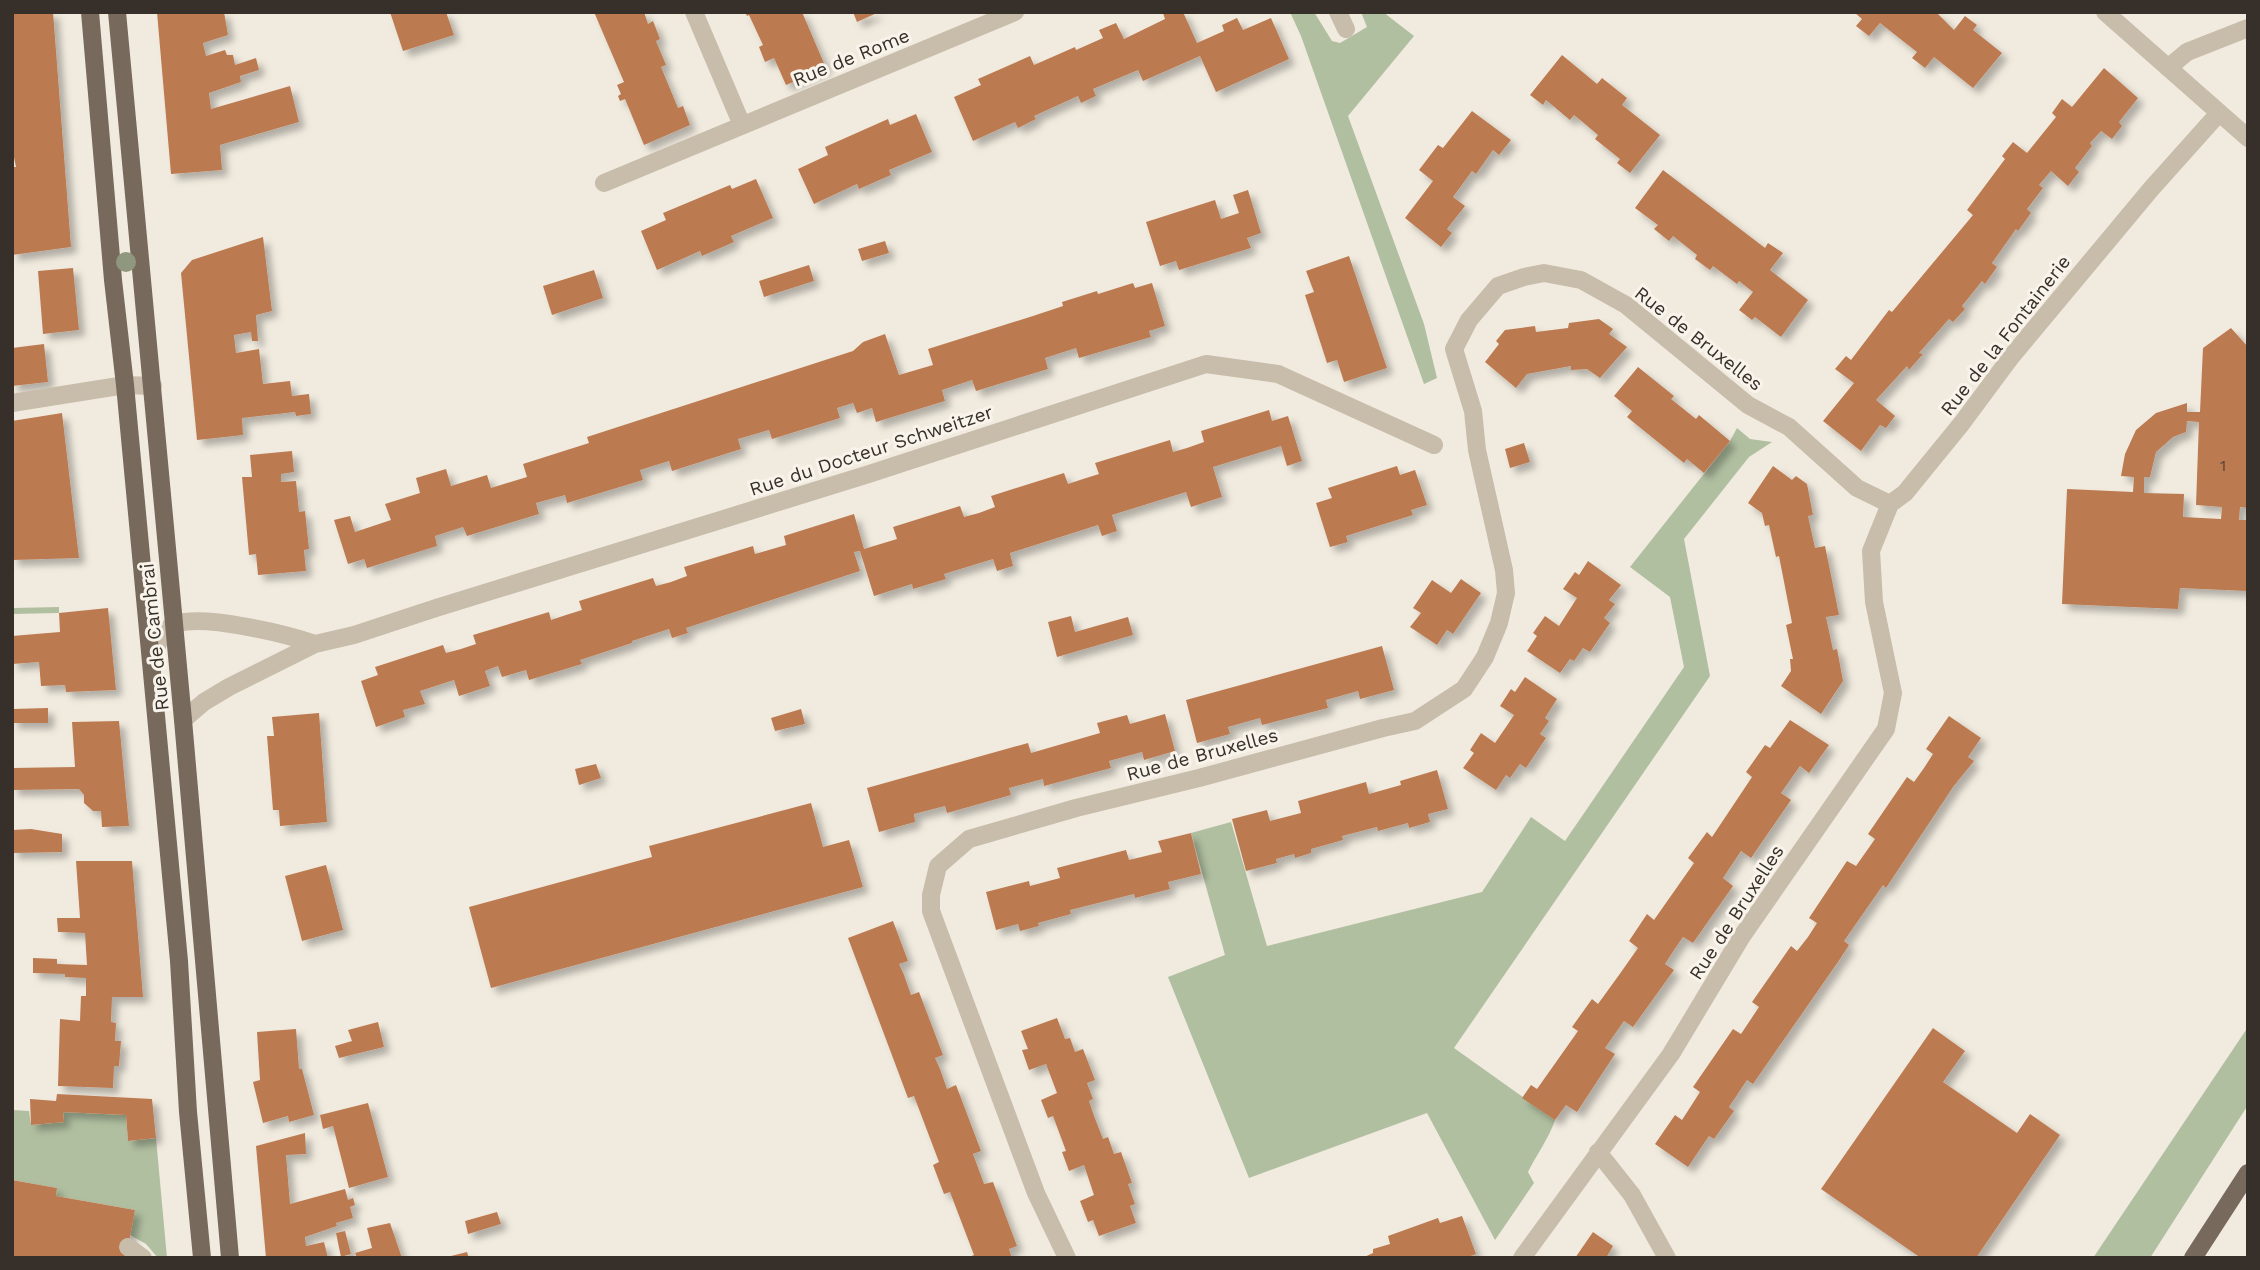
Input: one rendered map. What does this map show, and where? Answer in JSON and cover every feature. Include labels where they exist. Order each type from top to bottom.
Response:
[{"type":"main road","name":"Rue de Cambrai","points":[[90,12],[113,280],[179,961],[188,1112],[202,1258]]},
{"type":"main road","name":"Rue de Cambrai","points":[[117,12],[230,1258]]},
{"type":"main road","points":[[2193,1258],[2248,1173]]},
{"type":"street","points":[[694,12],[742,125]]},
{"type":"street","name":"Rue de Rome","points":[[604,183],[1014,12]]},
{"type":"street","points":[[1338,12],[1346,29]]},
{"type":"street","points":[[2105,12],[2248,138]]},
{"type":"street","points":[[2168,68],[2187,52],[2248,29]]},
{"type":"street","name":"Rue de la Fontainerie","points":[[1874,602],[1871,551],[1890,504],[1905,493],[2020,346],[2151,189],[2220,113]]},
{"type":"street","name":"Rue de Bruxelles","points":[[1067,1258],[1036,1193],[932,911],[931,895],[939,866],[970,839],[1076,808],[1415,721],[1464,689],[1490,646],[1506,593],[1504,570],[1477,450],[1473,411],[1454,349],[1469,320],[1499,286],[1544,273],[1581,280],[1626,304],[1748,405],[1789,427],[1857,488],[1890,504]]},
{"type":"street","name":"Rue du Docteur Schweitzer","points":[[183,720],[229,687],[315,644],[354,635],[869,474],[1206,364],[1278,374],[1434,445]]},
{"type":"street","points":[[12,403],[125,385],[153,386]]},
{"type":"street","name":"Rue de Bruxelles","points":[[1522,1258],[1671,1054],[1742,936],[1886,729],[1893,693],[1874,602]]},
{"type":"street","points":[[152,666],[157,642],[173,624],[202,620],[285,633],[315,644]]},
{"type":"street","points":[[1598,1152],[1632,1195],[1667,1258]]},
{"type":"street","points":[[128,1247],[143,1258]]},
{"type":"green space","points":[[1290,12],[1314,12],[1332,41],[1340,43],[1367,27],[1361,12],[1383,12],[1414,36],[1348,116],[1424,324],[1437,378],[1424,384],[1301,36]]},
{"type":"green space","points":[[1737,428],[1750,439],[1772,442],[1749,457],[1684,539],[1710,676],[1454,1048],[1555,1120],[1528,1172],[1534,1183],[1495,1240],[1427,1113],[1249,1178],[1168,977],[1225,955],[1191,833],[1231,822],[1267,946],[1482,892],[1531,817],[1565,841],[1684,667],[1670,597],[1630,567],[1730,441]]},
{"type":"green space","points":[[59,607],[59,613],[12,614],[12,608]]},
{"type":"green space","points":[[2248,1027],[2248,1105],[2150,1258],[2093,1258]]},
{"type":"green space","points":[[12,1110],[29,1111],[31,1125],[64,1122],[63,1112],[126,1115],[128,1141],[156,1138],[167,1258],[158,1258],[146,1244],[130,1235],[135,1210],[56,1196],[57,1188],[12,1180]]},
{"type":"building","points":[[12,12],[53,12],[71,247],[12,255],[12,167],[16,167],[12,148]]},
{"type":"building","points":[[157,12],[224,12],[228,35],[203,43],[206,56],[225,50],[227,55],[233,55],[235,65],[256,58],[259,70],[240,76],[241,82],[209,93],[211,109],[290,86],[299,122],[220,145],[222,170],[171,174]]},
{"type":"building","points":[[390,12],[446,12],[454,35],[403,51]]},
{"type":"building","points":[[594,12],[644,12],[648,24],[653,21],[660,39],[656,41],[666,65],[661,67],[678,108],[683,106],[690,125],[644,145],[625,99],[620,101],[618,96],[621,94],[617,85],[624,82]]},
{"type":"building","points":[[745,12],[802,12],[826,68],[786,85],[774,58],[765,62],[759,47],[763,45]]},
{"type":"building","points":[[853,12],[879,12],[857,22]]},
{"type":"building","points":[[1183,12],[1197,43],[1224,31],[1222,25],[1237,18],[1243,30],[1271,18],[1289,59],[1216,92],[1200,56],[1143,81],[1138,70],[1093,89],[1096,96],[1081,103],[1078,96],[1034,116],[1036,119],[1018,128],[1015,122],[973,141],[954,97],[981,85],[978,79],[1030,56],[1034,65],[1075,47],[1076,50],[1103,38],[1099,30],[1116,23],[1124,39],[1165,19],[1163,13]]},
{"type":"building","points":[[1854,12],[1936,12],[1954,30],[1965,16],[1977,25],[1973,30],[2002,53],[1973,88],[1934,57],[1925,68],[1912,58],[1917,52],[1880,23],[1869,36],[1856,26],[1862,19]]},
{"type":"building","points":[[1562,55],[1597,84],[1602,78],[1627,98],[1622,105],[1660,135],[1630,173],[1617,163],[1620,159],[1595,139],[1598,135],[1574,115],[1570,120],[1546,100],[1543,105],[1530,95]]},
{"type":"building","points":[[2104,68],[2138,98],[2119,122],[2122,126],[2112,139],[2101,131],[2090,143],[2092,146],[2075,168],[2079,172],[2068,186],[2051,171],[2039,185],[2043,188],[2027,209],[2031,213],[1992,263],[1997,267],[1985,284],[1982,281],[1962,306],[1965,309],[1953,322],[1949,319],[1919,353],[1923,354],[1909,370],[1907,366],[1876,400],[1895,416],[1886,428],[1880,425],[1861,451],[1823,421],[1854,383],[1835,369],[1846,356],[1851,360],[1889,310],[1892,312],[1973,215],[1967,210],[2005,159],[2002,156],[2013,142],[2027,153],[2056,117],[2052,113],[2062,99],[2072,107]]},
{"type":"building","points":[[1472,111],[1511,140],[1499,155],[1493,150],[1476,174],[1472,171],[1453,197],[1465,206],[1447,229],[1452,233],[1441,247],[1405,218],[1433,181],[1419,170],[1438,145],[1443,148]]},
{"type":"building","points":[[916,114],[932,152],[889,170],[891,175],[859,189],[857,184],[814,204],[798,169],[828,155],[825,147],[888,119],[890,125]]},
{"type":"building","points":[[1663,170],[1765,248],[1768,243],[1783,253],[1770,270],[1808,300],[1781,337],[1755,317],[1752,320],[1739,310],[1753,292],[1713,266],[1710,270],[1695,259],[1697,255],[1673,236],[1669,241],[1654,229],[1658,225],[1635,208]]},
{"type":"building","points":[[756,179],[773,218],[731,236],[734,242],[702,256],[700,251],[657,270],[641,231],[666,220],[663,213],[730,185],[732,189]]},
{"type":"building","points":[[1248,190],[1261,233],[1247,238],[1251,248],[1179,270],[1176,261],[1160,266],[1146,222],[1215,200],[1221,219],[1239,213],[1233,195]]},
{"type":"building","points":[[263,237],[272,311],[256,315],[258,341],[252,341],[251,332],[234,335],[236,353],[259,349],[263,384],[290,381],[292,396],[309,394],[311,414],[296,416],[295,412],[242,418],[243,435],[197,440],[181,273],[192,260]]},
{"type":"building","points":[[885,241],[889,253],[862,261],[858,249]]},
{"type":"building","points":[[1349,256],[1387,368],[1344,382],[1337,360],[1327,363],[1305,295],[1314,292],[1306,271]]},
{"type":"building","points":[[809,265],[814,281],[764,297],[759,281]]},
{"type":"building","points":[[73,268],[79,330],[43,334],[38,271]]},
{"type":"building","points":[[594,270],[603,298],[552,315],[543,286]]},
{"type":"building","points":[[1133,283],[1135,288],[1152,283],[1165,326],[1149,331],[1151,337],[1079,358],[1076,348],[1045,358],[1048,369],[976,391],[972,380],[942,390],[945,401],[876,422],[872,408],[857,413],[853,403],[837,408],[840,418],[772,439],[769,430],[738,439],[741,449],[672,471],[669,461],[640,470],[643,480],[567,503],[565,495],[536,503],[539,514],[467,536],[463,527],[435,536],[437,546],[367,568],[364,559],[348,564],[334,520],[350,516],[355,532],[391,520],[385,504],[420,493],[416,478],[446,469],[451,486],[487,475],[491,488],[527,477],[523,464],[589,443],[587,437],[853,351],[863,342],[885,334],[899,375],[933,365],[928,349],[1063,306],[1062,302]]},
{"type":"building","points":[[1599,319],[1613,329],[1609,334],[1627,347],[1600,378],[1587,369],[1571,370],[1571,366],[1527,374],[1516,388],[1485,362],[1499,344],[1496,341],[1505,330],[1535,326],[1536,332],[1568,328],[1569,323]]},
{"type":"building","points":[[2231,328],[2248,347],[2248,508],[2240,507],[2239,520],[2248,520],[2248,591],[2180,588],[2178,609],[2062,604],[2067,489],[2133,492],[2134,477],[2121,476],[2125,454],[2136,430],[2156,413],[2187,403],[2187,412],[2200,412],[2203,348]],"holes":[[[2187,421],[2199,422],[2196,505],[2222,507],[2221,519],[2183,517],[2184,494],[2144,493],[2144,477],[2150,477],[2156,452],[2173,437],[2186,432]]]},
{"type":"building","points":[[44,344],[48,382],[12,386],[12,348]]},
{"type":"building","points":[[1638,367],[1674,396],[1671,399],[1696,419],[1699,415],[1730,441],[1704,473],[1687,459],[1684,463],[1627,417],[1632,411],[1614,396]]},
{"type":"building","points":[[1269,410],[1272,421],[1288,416],[1302,461],[1287,466],[1281,446],[1213,467],[1222,497],[1191,507],[1186,492],[1112,515],[1117,531],[1102,536],[1098,525],[1010,553],[1013,566],[997,571],[993,559],[944,574],[946,579],[913,589],[912,584],[874,596],[860,551],[854,552],[860,571],[686,628],[688,633],[672,638],[669,629],[580,660],[582,664],[529,680],[526,670],[502,677],[498,666],[485,671],[490,686],[459,696],[454,680],[420,691],[425,704],[403,710],[405,717],[376,727],[361,681],[378,675],[375,667],[443,645],[446,653],[461,649],[476,644],[473,635],[549,612],[551,620],[582,610],[579,601],[653,578],[656,586],[671,582],[687,576],[684,567],[753,546],[755,554],[786,545],[784,536],[854,514],[864,549],[897,539],[893,527],[960,506],[964,517],[979,513],[995,507],[991,496],[1064,473],[1068,484],[1099,474],[1095,463],[1170,440],[1173,452],[1187,448],[1204,442],[1201,431]]},
{"type":"building","points":[[62,413],[79,558],[12,560],[12,421]]},
{"type":"building","points":[[1524,443],[1530,462],[1510,468],[1505,449]]},
{"type":"building","points":[[292,451],[294,472],[281,474],[281,482],[296,481],[299,512],[305,511],[309,549],[304,550],[306,571],[258,575],[256,554],[249,555],[242,477],[252,477],[250,455]]},
{"type":"building","points":[[1397,466],[1400,475],[1415,470],[1427,505],[1411,510],[1413,515],[1346,536],[1348,542],[1330,547],[1316,503],[1332,498],[1328,488]]},
{"type":"building","points":[[1773,466],[1792,480],[1796,476],[1807,484],[1813,515],[1808,516],[1815,548],[1825,546],[1839,615],[1826,617],[1833,650],[1837,649],[1843,681],[1821,714],[1781,686],[1791,671],[1790,659],[1793,659],[1786,625],[1792,623],[1779,556],[1776,557],[1769,525],[1765,526],[1762,513],[1748,503]]},
{"type":"building","points":[[1588,561],[1621,585],[1609,600],[1615,604],[1604,618],[1610,623],[1590,652],[1583,648],[1574,661],[1570,659],[1560,673],[1527,651],[1537,636],[1533,633],[1545,616],[1559,626],[1577,598],[1563,589],[1575,572],[1579,575]]},
{"type":"building","points":[[1461,579],[1481,593],[1453,634],[1447,630],[1437,645],[1410,627],[1421,613],[1413,608],[1432,580],[1451,593]]},
{"type":"building","points":[[108,608],[116,690],[66,692],[65,685],[41,686],[39,662],[12,664],[12,636],[60,632],[59,613]]},
{"type":"building","points":[[1071,616],[1075,632],[1128,617],[1133,635],[1057,657],[1048,622]]},
{"type":"building","points":[[1382,646],[1394,690],[1360,699],[1358,691],[1326,700],[1328,708],[1262,725],[1260,718],[1228,727],[1230,734],[1197,743],[1186,700]]},
{"type":"building","points":[[1525,677],[1557,699],[1545,718],[1549,721],[1540,734],[1546,738],[1526,768],[1520,764],[1510,778],[1506,775],[1496,790],[1463,768],[1474,753],[1470,750],[1481,733],[1495,743],[1506,727],[1514,715],[1500,706],[1511,689],[1515,692]]},
{"type":"building","points":[[48,708],[48,723],[12,723],[12,709]]},
{"type":"building","points":[[801,709],[805,724],[775,731],[771,718]]},
{"type":"building","points":[[319,713],[327,822],[280,826],[279,810],[273,810],[267,736],[274,736],[272,717]]},
{"type":"building","points":[[1165,714],[1175,751],[1144,760],[1142,752],[1109,761],[1111,768],[1044,786],[1043,779],[1009,788],[1011,795],[947,813],[945,806],[914,814],[915,822],[879,832],[867,788],[1028,743],[1031,753],[1100,733],[1097,723],[1127,715],[1130,724]]},
{"type":"building","points":[[1949,716],[1981,738],[1968,757],[1974,761],[1953,787],[1886,888],[1883,885],[1844,941],[1849,945],[1753,1084],[1747,1080],[1729,1107],[1734,1111],[1714,1139],[1709,1136],[1688,1167],[1655,1144],[1675,1115],[1682,1120],[1700,1092],[1693,1087],[1733,1029],[1741,1034],[1759,1007],[1752,1002],[1791,946],[1797,951],[1808,937],[1817,923],[1809,918],[1847,861],[1856,866],[1875,839],[1868,834],[1907,777],[1914,782],[1924,768],[1933,754],[1926,749]]},
{"type":"building","points":[[1790,720],[1829,745],[1809,773],[1800,766],[1781,793],[1791,800],[1751,858],[1741,851],[1723,878],[1733,886],[1693,943],[1683,937],[1665,964],[1674,970],[1633,1027],[1624,1021],[1605,1048],[1615,1054],[1577,1112],[1566,1105],[1555,1120],[1522,1098],[1531,1085],[1537,1089],[1578,1031],[1572,1027],[1592,999],[1598,1004],[1619,975],[1638,948],[1629,941],[1647,914],[1654,920],[1694,863],[1688,858],[1707,832],[1712,837],[1752,777],[1746,772],[1765,745],[1770,748]]},
{"type":"building","points":[[119,721],[129,826],[102,827],[101,811],[93,811],[84,803],[84,795],[79,789],[12,790],[12,768],[75,767],[72,722]]},
{"type":"building","points":[[596,764],[601,778],[579,785],[575,769]]},
{"type":"building","points":[[1437,770],[1448,809],[1428,814],[1430,822],[1409,828],[1408,823],[1378,831],[1377,827],[1342,836],[1343,840],[1311,849],[1311,853],[1295,858],[1294,854],[1276,859],[1277,863],[1246,871],[1232,819],[1267,810],[1270,821],[1301,813],[1298,801],[1366,782],[1369,794],[1401,785],[1400,781]]},
{"type":"building","points":[[811,803],[823,847],[849,840],[863,887],[491,988],[469,907],[652,857],[649,846]]},
{"type":"building","points":[[31,829],[62,834],[62,852],[12,853],[12,830]]},
{"type":"building","points":[[1191,833],[1201,874],[1168,882],[1170,889],[1135,898],[1134,894],[1070,910],[1071,914],[1038,923],[1039,926],[1020,931],[1018,924],[996,930],[986,892],[1029,881],[1030,886],[1060,878],[1057,868],[1126,850],[1129,860],[1162,852],[1158,841]]},
{"type":"building","points":[[76,861],[132,861],[143,997],[112,997],[111,1022],[116,1023],[115,1041],[121,1041],[119,1066],[114,1066],[113,1088],[58,1086],[60,1019],[80,1021],[81,996],[86,996],[86,978],[33,973],[33,958],[57,959],[57,964],[87,965],[85,933],[58,932],[57,918],[80,918]]},
{"type":"building","points":[[326,865],[343,930],[302,941],[285,876]]},
{"type":"building","points":[[893,921],[908,961],[899,964],[911,995],[919,992],[943,1055],[935,1058],[947,1089],[956,1085],[981,1151],[973,1154],[984,1184],[993,1182],[1017,1246],[1009,1249],[1012,1258],[967,1258],[974,1255],[950,1192],[944,1194],[933,1165],[939,1162],[914,1096],[908,1098],[848,938]]},
{"type":"building","points":[[1057,1018],[1065,1039],[1070,1038],[1075,1052],[1083,1049],[1095,1080],[1087,1083],[1093,1099],[1089,1101],[1094,1116],[1103,1139],[1108,1137],[1114,1154],[1121,1152],[1132,1183],[1128,1184],[1135,1204],[1130,1206],[1136,1223],[1099,1236],[1093,1220],[1088,1222],[1080,1201],[1094,1195],[1084,1165],[1069,1171],[1062,1152],[1066,1151],[1053,1116],[1048,1118],[1041,1100],[1057,1093],[1046,1064],[1029,1070],[1022,1050],[1028,1049],[1021,1031]]},
{"type":"building","points":[[378,1022],[384,1047],[339,1058],[335,1046],[352,1041],[348,1030]]},
{"type":"building","points":[[1933,1028],[1965,1051],[1943,1082],[2017,1133],[2030,1114],[2060,1135],[1976,1258],[1921,1258],[1821,1189]]},
{"type":"building","points":[[296,1029],[299,1069],[302,1069],[314,1115],[289,1122],[288,1116],[263,1123],[253,1082],[260,1080],[257,1032]]},
{"type":"building","points":[[57,1094],[152,1099],[156,1138],[128,1141],[126,1115],[63,1112],[64,1122],[31,1125],[30,1099],[56,1101]]},
{"type":"building","points":[[368,1103],[388,1177],[349,1188],[333,1126],[323,1129],[320,1115]]},
{"type":"building","points":[[305,1133],[306,1154],[286,1155],[290,1204],[345,1189],[348,1200],[353,1198],[355,1205],[350,1207],[353,1218],[305,1237],[306,1246],[324,1242],[328,1258],[266,1258],[256,1146]]},
{"type":"building","points":[[12,1180],[57,1188],[56,1196],[135,1210],[126,1258],[12,1258]]},
{"type":"building","points":[[497,1212],[501,1224],[468,1234],[465,1221]]},
{"type":"building","points":[[1462,1216],[1476,1254],[1465,1258],[1362,1258],[1373,1253],[1373,1249],[1390,1244],[1388,1236],[1438,1218],[1440,1223]]},
{"type":"building","points":[[390,1223],[402,1258],[357,1258],[355,1253],[372,1248],[367,1228]]},
{"type":"building","points":[[345,1231],[351,1254],[341,1257],[336,1233]]},
{"type":"building","points":[[1593,1232],[1613,1246],[1606,1258],[1575,1258]]},
{"type":"building","points":[[467,1252],[469,1258],[447,1257]]}]
